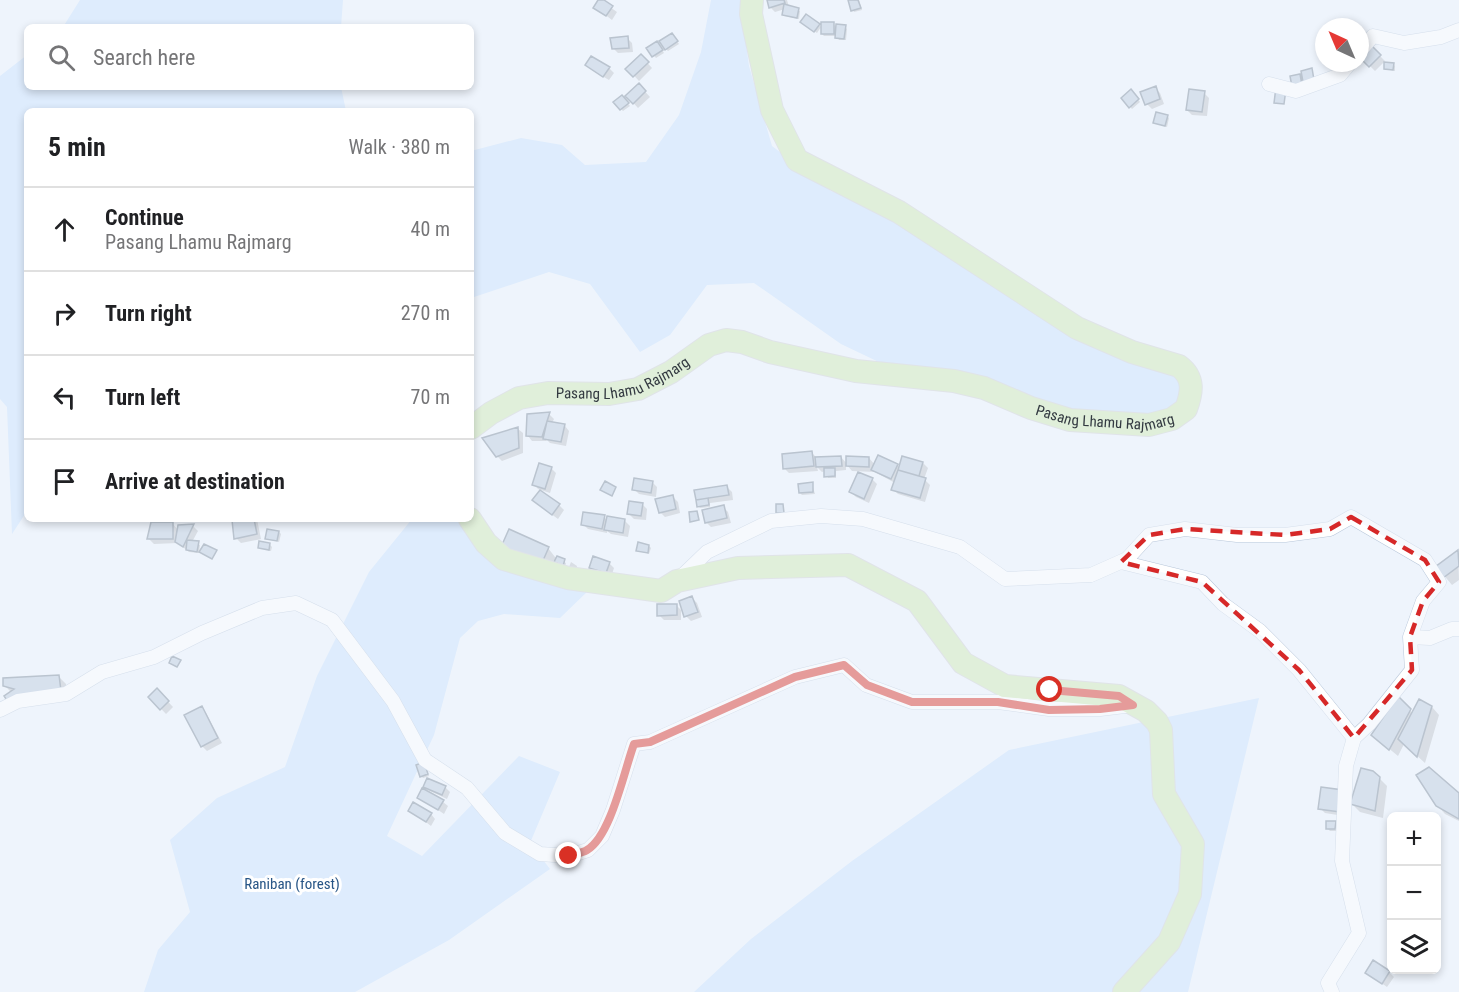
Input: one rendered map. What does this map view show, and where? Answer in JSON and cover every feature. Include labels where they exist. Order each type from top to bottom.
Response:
[{"type":"main road","name":"Pasang Lhamu Rajmarg","points":[[474,426],[491,412],[519,398],[548,393],[609,394],[638,388],[671,372],[709,345],[726,340],[856,371],[954,381],[984,388],[1031,408],[1070,420],[1149,425],[1172,419],[1186,409],[1192,387],[1185,371],[1179,366],[1132,352],[1077,328],[899,212],[797,160],[772,110],[751,14],[752,0]]},
{"type":"main road","points":[[472,522],[486,543],[504,559],[568,578],[661,591],[677,580],[738,568],[848,565],[917,601],[963,663],[1005,686],[1119,696],[1146,711],[1161,730],[1164,794],[1193,844],[1190,894],[1169,942],[1125,992]]},
{"type":"street","points":[[1369,41],[1373,36],[1404,43],[1441,37],[1459,30]]},
{"type":"street","points":[[1269,84],[1296,91],[1340,75],[1342,72]]},
{"type":"street","points":[[677,580],[707,552],[771,521],[821,516],[863,519],[960,546],[1005,579],[1091,575],[1127,559],[1149,535],[1185,529],[1237,535],[1285,536],[1330,529],[1351,517],[1425,560],[1439,582],[1423,601],[1410,637],[1412,670],[1369,724],[1354,738],[1347,766],[1342,861],[1359,933],[1328,983],[1332,992]]},
{"type":"street","points":[[1121,562],[1202,582],[1223,604],[1260,631],[1299,670],[1354,738]]},
{"type":"street","points":[[0,710],[18,700],[66,694],[102,672],[154,657],[202,633],[262,608],[297,603],[332,620],[393,700],[425,760],[467,788],[505,833],[540,854],[569,856],[588,850],[602,836],[613,810],[634,744],[650,742],[795,677],[844,665],[867,685],[912,702],[998,702],[1049,710],[1100,709],[1133,705]]},
{"type":"street","points":[[1410,637],[1430,638],[1459,628]]},
{"type":"highlighted area","points":[[1351,517],[1425,560],[1439,582],[1423,601],[1410,637],[1412,670],[1354,738],[1299,670],[1202,582],[1121,562],[1149,535],[1185,529],[1285,535],[1330,529]]},
{"type":"green space","points":[[80,0],[343,0],[341,24],[65,24]]},
{"type":"green space","points":[[711,0],[740,0],[749,66],[772,146],[831,191],[901,218],[1168,371],[1182,384],[1182,399],[1168,410],[1146,415],[1069,412],[883,364],[841,344],[754,283],[707,285],[670,335],[640,352],[590,284],[549,272],[474,297],[474,150],[521,138],[562,145],[585,165],[646,162],[679,115],[701,52]]},
{"type":"green space","points":[[24,57],[24,90],[342,90],[345,108],[24,108],[24,516],[12,534],[7,407],[0,399],[0,76]]},
{"type":"green space","name":"Raniban (forest)","points":[[410,522],[465,522],[478,546],[590,589],[560,618],[504,614],[478,621],[460,638],[434,735],[387,836],[422,856],[519,756],[560,772],[530,843],[550,869],[449,940],[355,992],[144,992],[158,950],[190,912],[170,840],[217,798],[285,767],[317,676],[369,572]]},
{"type":"green space","points":[[1259,698],[1188,992],[694,992],[751,939],[852,861],[1009,750]]},
{"type":"building","points":[[598,0],[604,0],[613,6],[606,16],[593,8]]},
{"type":"building","points":[[767,0],[784,0],[785,3],[769,8]]},
{"type":"building","points":[[848,0],[858,0],[861,8],[851,11]]},
{"type":"building","points":[[784,4],[799,8],[797,18],[782,15]]},
{"type":"building","points":[[806,14],[820,24],[814,32],[800,22]]},
{"type":"building","points":[[821,22],[834,22],[834,34],[821,34]]},
{"type":"building","points":[[836,24],[846,25],[844,39],[835,38]]},
{"type":"building","points":[[672,33],[678,41],[665,50],[659,41]]},
{"type":"building","points":[[628,36],[629,48],[612,49],[610,38]]},
{"type":"building","points":[[657,41],[663,50],[652,57],[646,48]]},
{"type":"building","points":[[1372,46],[1381,55],[1369,67],[1369,49]]},
{"type":"building","points":[[641,54],[649,62],[633,77],[625,69]]},
{"type":"building","points":[[591,56],[610,67],[603,77],[585,65]]},
{"type":"building","points":[[1384,62],[1394,63],[1393,70],[1384,69]]},
{"type":"building","points":[[1312,68],[1314,80],[1303,82],[1301,71]]},
{"type":"building","points":[[1300,74],[1302,85],[1292,87],[1290,76]]},
{"type":"building","points":[[639,83],[646,91],[633,104],[625,96]]},
{"type":"building","points":[[1156,86],[1160,99],[1145,105],[1140,92]]},
{"type":"building","points":[[1276,87],[1286,89],[1284,104],[1274,103]]},
{"type":"building","points":[[1131,89],[1139,99],[1129,108],[1121,98]]},
{"type":"building","points":[[1189,89],[1205,91],[1202,112],[1186,110]]},
{"type":"building","points":[[622,95],[629,103],[620,110],[613,102]]},
{"type":"building","points":[[1156,112],[1168,115],[1165,126],[1153,123]]},
{"type":"building","points":[[550,412],[542,437],[526,436],[527,414]]},
{"type":"building","points":[[547,421],[565,424],[561,442],[543,439]]},
{"type":"building","points":[[518,427],[519,448],[496,457],[482,438]]},
{"type":"building","points":[[812,451],[814,466],[783,469],[782,454]]},
{"type":"building","points":[[878,455],[898,464],[891,479],[871,470]]},
{"type":"building","points":[[841,456],[842,466],[816,467],[815,457]]},
{"type":"building","points":[[846,456],[869,457],[869,467],[846,466]]},
{"type":"building","points":[[902,456],[923,462],[919,476],[898,470]]},
{"type":"building","points":[[539,463],[552,467],[545,489],[532,485]]},
{"type":"building","points":[[824,468],[835,468],[835,476],[824,477]]},
{"type":"building","points":[[898,470],[926,478],[920,498],[891,490]]},
{"type":"building","points":[[858,472],[873,478],[864,499],[849,492]]},
{"type":"building","points":[[634,478],[653,481],[651,493],[632,490]]},
{"type":"building","points":[[605,481],[616,487],[612,496],[600,490]]},
{"type":"building","points":[[813,482],[813,492],[799,493],[798,484]]},
{"type":"building","points":[[727,485],[729,495],[696,500],[694,490]]},
{"type":"building","points":[[540,490],[560,504],[552,515],[532,500]]},
{"type":"building","points":[[673,495],[676,509],[659,513],[655,499]]},
{"type":"building","points":[[708,498],[709,505],[697,507],[696,500]]},
{"type":"building","points":[[629,501],[643,503],[641,516],[627,514]]},
{"type":"building","points":[[776,504],[783,504],[784,513],[776,513]]},
{"type":"building","points":[[724,505],[727,518],[705,523],[702,510]]},
{"type":"building","points":[[697,511],[699,520],[690,522],[689,512]]},
{"type":"building","points":[[583,512],[605,515],[602,529],[581,525]]},
{"type":"building","points":[[607,516],[625,519],[623,533],[604,530]]},
{"type":"building","points":[[151,522],[173,522],[173,539],[147,539]]},
{"type":"building","points":[[232,522],[255,522],[257,534],[234,539]]},
{"type":"building","points":[[194,524],[183,547],[175,542],[178,525]]},
{"type":"building","points":[[267,529],[279,531],[277,541],[265,539]]},
{"type":"building","points":[[509,529],[549,547],[541,565],[501,547]]},
{"type":"building","points":[[187,540],[199,541],[197,552],[186,550]]},
{"type":"building","points":[[259,541],[270,543],[269,550],[258,548]]},
{"type":"building","points":[[638,542],[649,545],[648,553],[636,551]]},
{"type":"building","points":[[204,544],[217,550],[212,559],[199,552]]},
{"type":"building","points":[[1458,550],[1459,566],[1443,578],[1435,567]]},
{"type":"building","points":[[557,556],[565,559],[563,566],[554,562]]},
{"type":"building","points":[[593,556],[610,562],[606,573],[589,568]]},
{"type":"building","points":[[692,596],[698,612],[684,617],[679,601]]},
{"type":"building","points":[[657,604],[677,604],[677,615],[657,616]]},
{"type":"building","points":[[172,656],[181,660],[177,667],[169,663]]},
{"type":"building","points":[[59,675],[61,691],[8,702],[4,696],[14,689],[3,686],[3,678]]},
{"type":"building","points":[[157,688],[169,701],[160,710],[148,697]]},
{"type":"building","points":[[1398,696],[1411,709],[1389,750],[1371,735]]},
{"type":"building","points":[[1419,699],[1432,706],[1417,757],[1398,739]]},
{"type":"building","points":[[202,706],[218,738],[201,747],[184,715]]},
{"type":"building","points":[[424,762],[428,774],[420,777],[416,765]]},
{"type":"building","points":[[1429,767],[1459,793],[1459,819],[1436,806],[1416,775]]},
{"type":"building","points":[[1361,768],[1373,771],[1380,777],[1375,811],[1350,804]]},
{"type":"building","points":[[427,778],[446,786],[442,795],[423,787]]},
{"type":"building","points":[[1321,787],[1343,790],[1340,812],[1318,809]]},
{"type":"building","points":[[422,788],[444,800],[438,810],[417,798]]},
{"type":"building","points":[[413,802],[432,813],[426,822],[408,811]]},
{"type":"building","points":[[1326,821],[1336,821],[1335,829],[1326,829]]},
{"type":"building","points":[[1373,960],[1387,969],[1388,974],[1382,984],[1365,973]]},
{"type":"route","points":[[569,856],[588,850],[602,836],[613,810],[634,744],[650,742],[795,677],[844,665],[867,685],[912,702],[998,702],[1049,710],[1100,709],[1133,705],[1119,696],[1050,690]]}]
